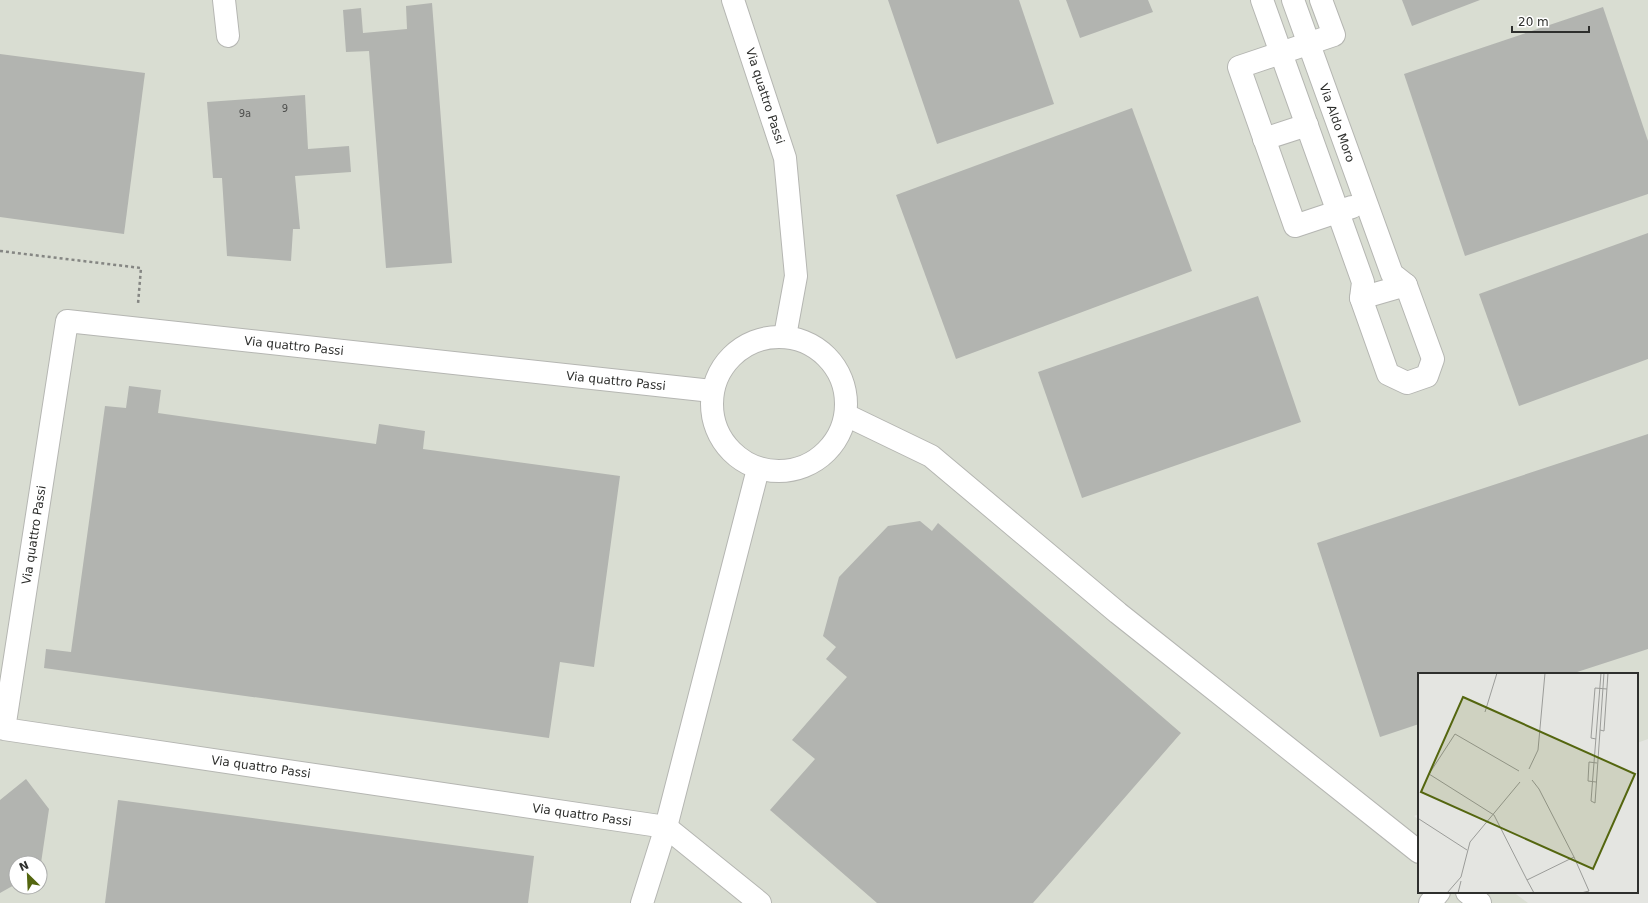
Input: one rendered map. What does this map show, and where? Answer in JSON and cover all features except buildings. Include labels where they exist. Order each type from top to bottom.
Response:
[{"type":"street","points":[[224,0],[228,36]]},
{"type":"street","name":"Via quattro Passi","points":[[733,0],[785,158],[796,276],[785,336]]},
{"type":"street","name":"Via Aldo Moro","points":[[1262,0],[1363,282],[1361,298],[1388,374],[1407,383],[1427,376],[1433,359],[1406,285],[1392,274],[1293,0]]},
{"type":"street","points":[[1321,0],[1334,35],[1239,67],[1295,226],[1366,202]]},
{"type":"street","points":[[1264,139],[1307,125]]},
{"type":"street","points":[[1361,298],[1406,285]]},
{"type":"street","name":"Via quattro Passi","points":[[666,827],[4,729],[67,321],[712,391]]},
{"type":"street","points":[[785,336],[807,342],[825,354],[839,372],[846,392],[846,415],[838,437],[824,455],[804,467],[782,472],[758,469],[741,460],[731,452],[726,447],[716,430],[711,411],[712,391],[719,372],[731,356],[747,344],[765,338],[785,336]]},
{"type":"street","points":[[846,415],[931,456],[1118,613],[1418,851]]},
{"type":"street","points":[[642,903],[666,827],[758,469]]},
{"type":"street","points":[[666,827],[760,903]]},
{"type":"street","points":[[1430,903],[1438,893]]},
{"type":"street","points":[[1468,893],[1480,903]]},
{"type":"path","points":[[0,251],[141,268],[136,329]]},
{"type":"shaded area","points":[[0,0],[1648,0],[1648,739],[1638,743],[1638,673],[1418,673],[1418,814],[1414,816],[1418,819],[1418,893],[1514,893],[1528,903],[0,903]]}]
